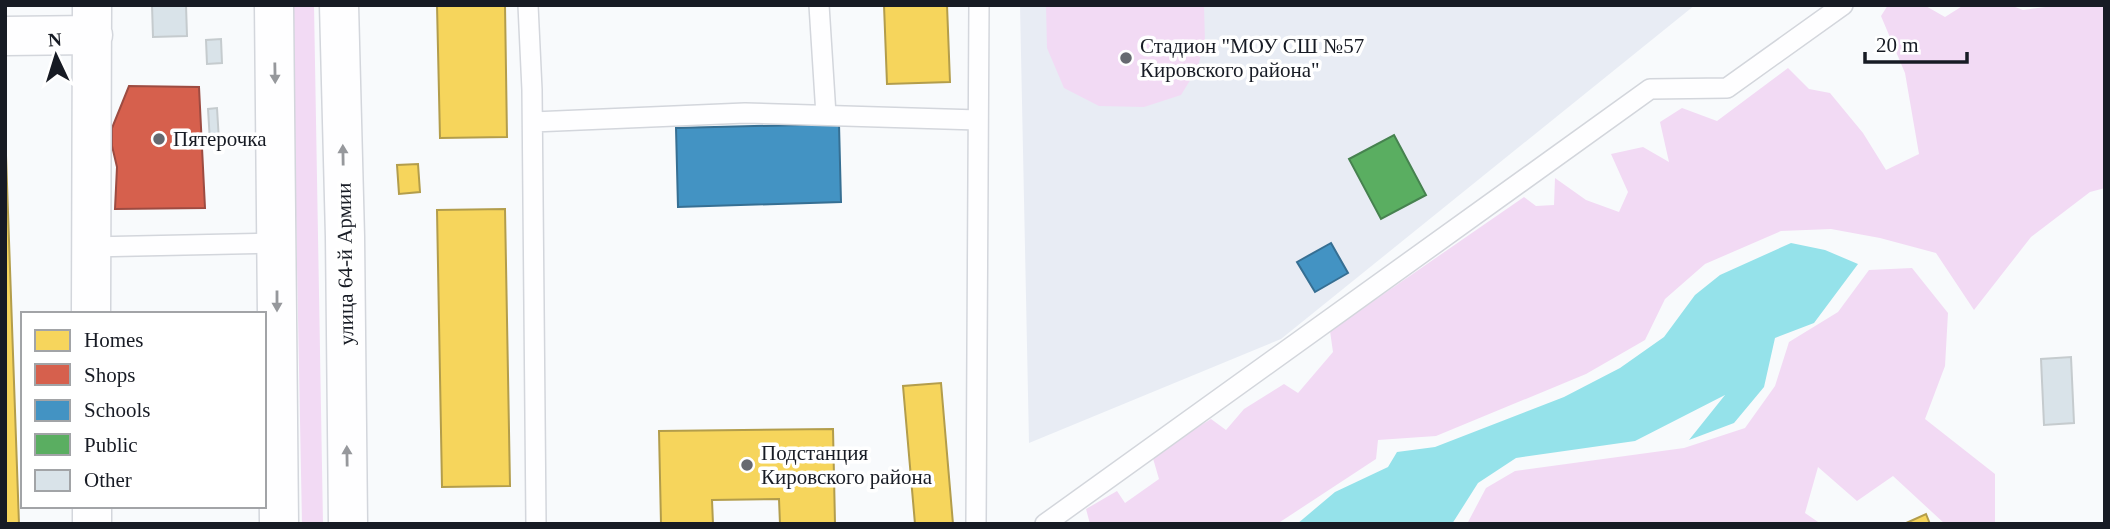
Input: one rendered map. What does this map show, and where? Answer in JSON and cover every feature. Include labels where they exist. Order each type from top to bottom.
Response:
[{"type":"main road","points":[[274,5],[279,524]]},
{"type":"main road","name":"улица 64-й Армии","points":[[339,5],[348,524]]},
{"type":"main road","points":[[5,36],[92,20],[91,312]]},
{"type":"lane","points":[[528,5],[533,122],[536,524]]},
{"type":"lane","points":[[819,5],[826,115]]},
{"type":"lane","points":[[976,524],[979,5]]},
{"type":"lane","points":[[1045,524],[1650,89],[1727,88],[1843,5]]},
{"type":"lane","points":[[533,122],[745,113],[978,120]]},
{"type":"lane","points":[[90,247],[276,243]]},
{"type":"shaded area","points":[[292,5],[314,5],[323,524],[302,524]]},
{"type":"shaded area","points":[[1020,5],[1695,5],[1281,339],[1029,443]]},
{"type":"shaded area","name":"Стадион \"МОУ СШ №57 Кировского района\"","points":[[1046,5],[1204,5],[1205,43],[1197,69],[1181,95],[1144,107],[1099,106],[1064,88],[1047,48]]},
{"type":"shaded area","points":[[1888,5],[1924,5],[1945,17],[1964,5],[2010,5],[2023,10],[2061,5],[2105,5],[2105,188],[2090,192],[2031,237],[1974,310],[1936,253],[1880,238],[1831,229],[1781,231],[1705,264],[1665,299],[1645,340],[1586,374],[1436,436],[1378,440],[1376,459],[1277,524],[1090,524],[1086,509],[1117,491],[1125,503],[1159,479],[1152,455],[1211,419],[1226,430],[1244,409],[1284,384],[1298,393],[1333,352],[1330,331],[1524,197],[1536,206],[1554,205],[1555,178],[1586,200],[1619,212],[1628,192],[1611,154],[1643,147],[1669,162],[1660,122],[1682,108],[1717,121],[1788,68],[1809,89],[1830,93],[1863,133],[1886,170],[1919,154],[1905,73],[1881,16]]},
{"type":"shaded area","points":[[1912,268],[1948,313],[1945,366],[1925,419],[1995,474],[1995,524],[1945,524],[1893,476],[1857,501],[1818,467],[1805,513],[1821,524],[1467,524],[1486,488],[1515,471],[1684,448],[1745,428],[1775,386],[1789,342],[1838,312],[1869,270]]},
{"type":"water","points":[[1791,243],[1825,250],[1858,264],[1814,323],[1775,338],[1764,387],[1734,423],[1689,440],[1725,395],[1635,441],[1516,458],[1478,483],[1452,524],[1297,524],[1335,492],[1388,467],[1397,452],[1435,447],[1564,397],[1620,368],[1664,337],[1695,295],[1720,275]]},
{"type":"building: Homes","points":[[437,5],[505,5],[507,137],[440,138]]},
{"type":"building: Homes","points":[[884,5],[947,5],[950,82],[887,84]]},
{"type":"building: Homes","points":[[5,127],[19,524],[5,524]]},
{"type":"building: Homes","points":[[418,164],[420,192],[399,194],[397,165]]},
{"type":"building: Homes","points":[[505,209],[510,486],[442,487],[437,210]]},
{"type":"building: Homes","points":[[941,383],[953,524],[915,524],[903,386]]},
{"type":"building: Homes","name":"Подстанция Кировского района","points":[[833,429],[835,524],[780,524],[779,499],[712,500],[713,524],[661,524],[659,431]]},
{"type":"building: Homes","points":[[1926,514],[1930,524],[1904,524]]},
{"type":"building: Shops","points":[[129,86],[199,87],[205,208],[115,209],[117,167],[112,146],[112,128]]},
{"type":"building: Schools","points":[[839,124],[841,202],[678,207],[676,128]]},
{"type":"building: Schools","points":[[1331,243],[1348,273],[1315,292],[1297,262]]},
{"type":"building: Public","points":[[1394,135],[1426,195],[1381,219],[1349,159]]},
{"type":"building: Other","points":[[152,5],[186,5],[187,36],[153,37]]},
{"type":"building: Other","points":[[221,39],[222,63],[207,64],[206,40]]},
{"type":"building: Other","points":[[217,108],[219,141],[210,142],[208,109]]},
{"type":"building: Other","points":[[2071,357],[2074,423],[2044,425],[2041,359]]},
{"type":"place","name":"Стадион \"МОУ СШ №57 Кировского района\"","points":[[1126,58]]},
{"type":"place","name":"Пятерочка","points":[[159,139]]},
{"type":"place","name":"Подстанция Кировского района","points":[[747,465]]}]
